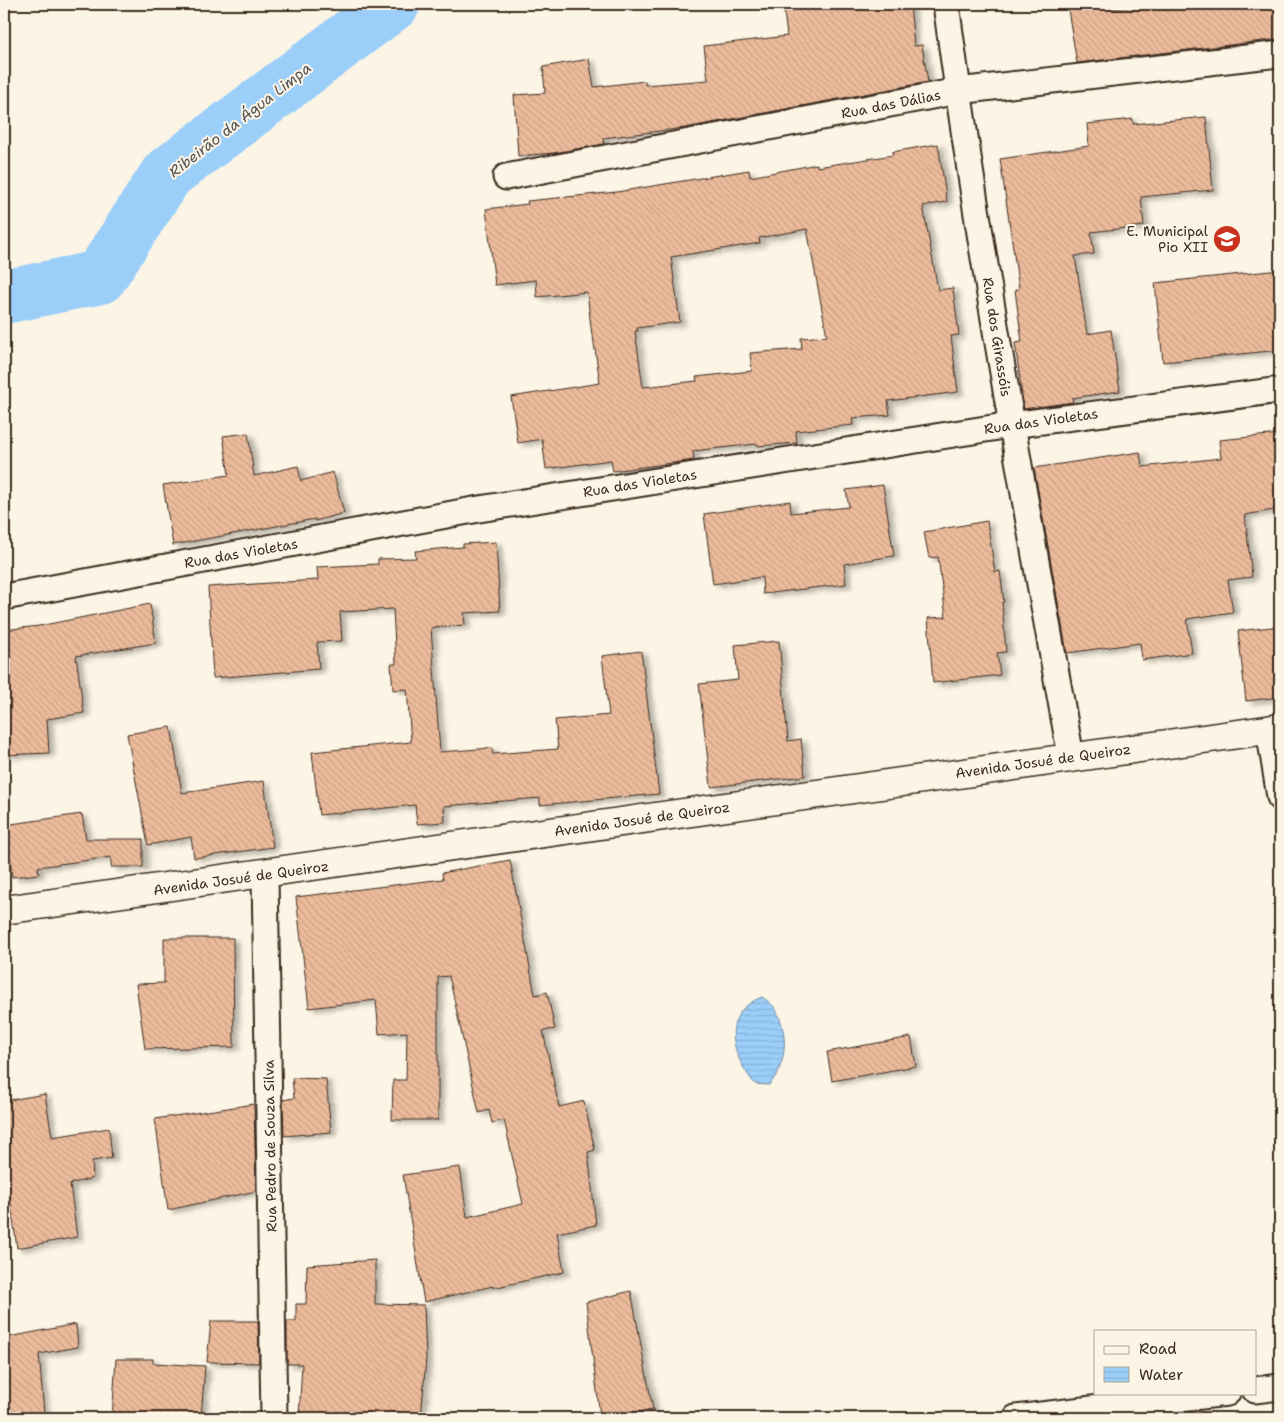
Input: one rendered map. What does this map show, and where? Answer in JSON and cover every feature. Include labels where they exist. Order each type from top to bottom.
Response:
[{"type":"main road","name":"Avenida Josué de Queiroz","points":[[4,910],[1275,729]]},
{"type":"street","name":"Rua dos Girassóis","points":[[946,4],[1011,425],[1071,757]]},
{"type":"street","name":"Rua das Dálias","points":[[506,177],[958,91],[1280,54]]},
{"type":"street","name":"Rua das Violetas","points":[[4,596],[478,509],[1011,425],[1280,390]]},
{"type":"street","points":[[1275,729],[1280,797]]},
{"type":"street","name":"Rua Pedro de Souza Silva","points":[[265,874],[274,1418]]},
{"type":"street","points":[[1256,1390],[1280,1387]]},
{"type":"street","points":[[1016,1418],[1219,1394]]},
{"type":"water","points":[[762,997],[772,1004],[776,1010],[783,1029],[784,1039],[783,1059],[780,1068],[769,1085],[755,1084],[740,1061],[733,1036],[734,1025],[739,1014],[748,1004]]},
{"type":"building","points":[[783,4],[910,4],[914,46],[922,45],[928,82],[685,128],[603,138],[604,144],[554,153],[518,156],[514,95],[545,93],[543,67],[589,59],[594,87],[645,81],[645,85],[708,80],[704,46],[787,36]]},
{"type":"building","points":[[1067,4],[1111,4],[1112,8],[1164,4],[1280,4],[1280,39],[1077,63]]},
{"type":"building","points":[[1206,117],[1213,190],[1141,197],[1144,226],[1091,232],[1094,254],[1075,256],[1087,334],[1111,330],[1120,391],[1072,398],[1073,402],[1024,409],[1015,343],[1022,342],[1015,290],[1019,289],[1000,159],[1089,146],[1087,124],[1133,119],[1133,124]]},
{"type":"building","points":[[938,144],[947,202],[923,206],[938,290],[953,288],[959,335],[951,336],[958,392],[888,401],[890,415],[852,418],[853,425],[796,431],[797,443],[758,446],[757,444],[693,451],[694,460],[613,471],[611,460],[546,469],[542,439],[518,443],[511,397],[600,383],[587,292],[537,297],[536,280],[495,285],[486,209],[528,204],[527,201],[617,192],[749,170],[750,177],[817,164],[817,167],[893,155],[892,152]],"holes":[[[807,229],[827,336],[801,338],[802,349],[750,353],[752,371],[696,377],[697,381],[643,387],[635,331],[638,331],[637,328],[680,322],[671,257],[760,243],[759,238]]]},
{"type":"building","points":[[1280,270],[1280,350],[1163,362],[1155,283]]},
{"type":"building","points":[[248,433],[254,476],[298,466],[301,481],[333,472],[344,513],[315,521],[315,519],[173,545],[163,485],[229,475],[223,436]]},
{"type":"building","points":[[1280,434],[1280,509],[1245,515],[1252,577],[1228,580],[1233,612],[1187,619],[1192,653],[1142,660],[1140,643],[1067,653],[1034,468],[1140,452],[1142,467],[1221,458],[1219,440]]},
{"type":"building","points":[[883,485],[894,556],[844,564],[846,584],[763,594],[762,577],[713,584],[704,514],[790,501],[791,513],[849,507],[846,490]]},
{"type":"building","points":[[987,521],[995,572],[1000,571],[1004,602],[1002,602],[1006,652],[997,653],[1000,675],[933,683],[928,618],[946,617],[938,557],[929,558],[924,532]]},
{"type":"building","points":[[496,542],[500,611],[464,613],[465,625],[431,628],[440,752],[492,748],[493,754],[558,749],[555,720],[609,715],[602,656],[641,651],[659,794],[540,805],[540,798],[444,806],[445,822],[417,824],[415,805],[319,815],[312,752],[411,742],[407,689],[393,690],[391,664],[396,664],[393,609],[340,612],[342,641],[317,642],[319,669],[213,678],[208,587],[318,580],[317,567],[378,564],[378,559],[416,558],[415,551],[463,547],[463,544]]},
{"type":"building","points":[[150,604],[156,643],[76,656],[84,713],[47,719],[49,753],[4,755],[4,630],[39,626]]},
{"type":"building","points":[[1280,626],[1280,697],[1246,701],[1238,631]]},
{"type":"building","points":[[779,641],[788,741],[801,739],[805,776],[711,787],[699,684],[738,680],[735,645]]},
{"type":"building","points":[[171,727],[182,793],[264,781],[273,847],[194,858],[191,837],[148,845],[127,734]]},
{"type":"building","points":[[82,814],[86,839],[143,839],[143,867],[111,867],[111,857],[38,867],[39,874],[12,877],[9,850],[4,850],[4,825]]},
{"type":"building","points":[[510,860],[535,995],[547,992],[555,1029],[543,1031],[559,1107],[584,1101],[595,1150],[588,1152],[596,1225],[557,1233],[564,1272],[424,1302],[403,1175],[460,1167],[467,1217],[523,1204],[504,1120],[492,1123],[489,1110],[479,1113],[449,976],[438,977],[438,1120],[392,1120],[393,1080],[406,1080],[407,1032],[379,1034],[376,1000],[309,1008],[296,897],[443,879],[442,873]]},
{"type":"building","points":[[164,938],[233,938],[234,1047],[145,1049],[136,984],[164,983]]},
{"type":"building","points":[[911,1037],[916,1066],[832,1081],[827,1052]]},
{"type":"building","points":[[292,1078],[326,1079],[331,1132],[284,1136],[283,1100],[294,1098]]},
{"type":"building","points":[[45,1094],[52,1137],[109,1128],[112,1158],[92,1161],[93,1178],[70,1184],[77,1237],[17,1248],[10,1198],[4,1200],[4,1101]]},
{"type":"building","points":[[254,1104],[256,1191],[168,1210],[155,1119]]},
{"type":"building","points":[[375,1260],[375,1304],[424,1305],[426,1358],[421,1418],[299,1418],[302,1364],[287,1364],[287,1321],[296,1321],[296,1304],[306,1304],[307,1265]]},
{"type":"building","points":[[631,1291],[653,1410],[600,1416],[586,1302]]},
{"type":"building","points":[[211,1321],[258,1321],[259,1363],[207,1362]]},
{"type":"building","points":[[76,1324],[78,1347],[39,1354],[44,1413],[4,1416],[4,1338]]},
{"type":"building","points":[[116,1359],[153,1359],[153,1363],[205,1366],[201,1418],[112,1418]]},
{"type":"waterway","name":"Ribeirão da Água Limpa","points":[[4,297],[100,277],[167,174],[393,4]]},
{"type":"place","name":"E. Municipal Pio XII","points":[[1227,239]]}]
